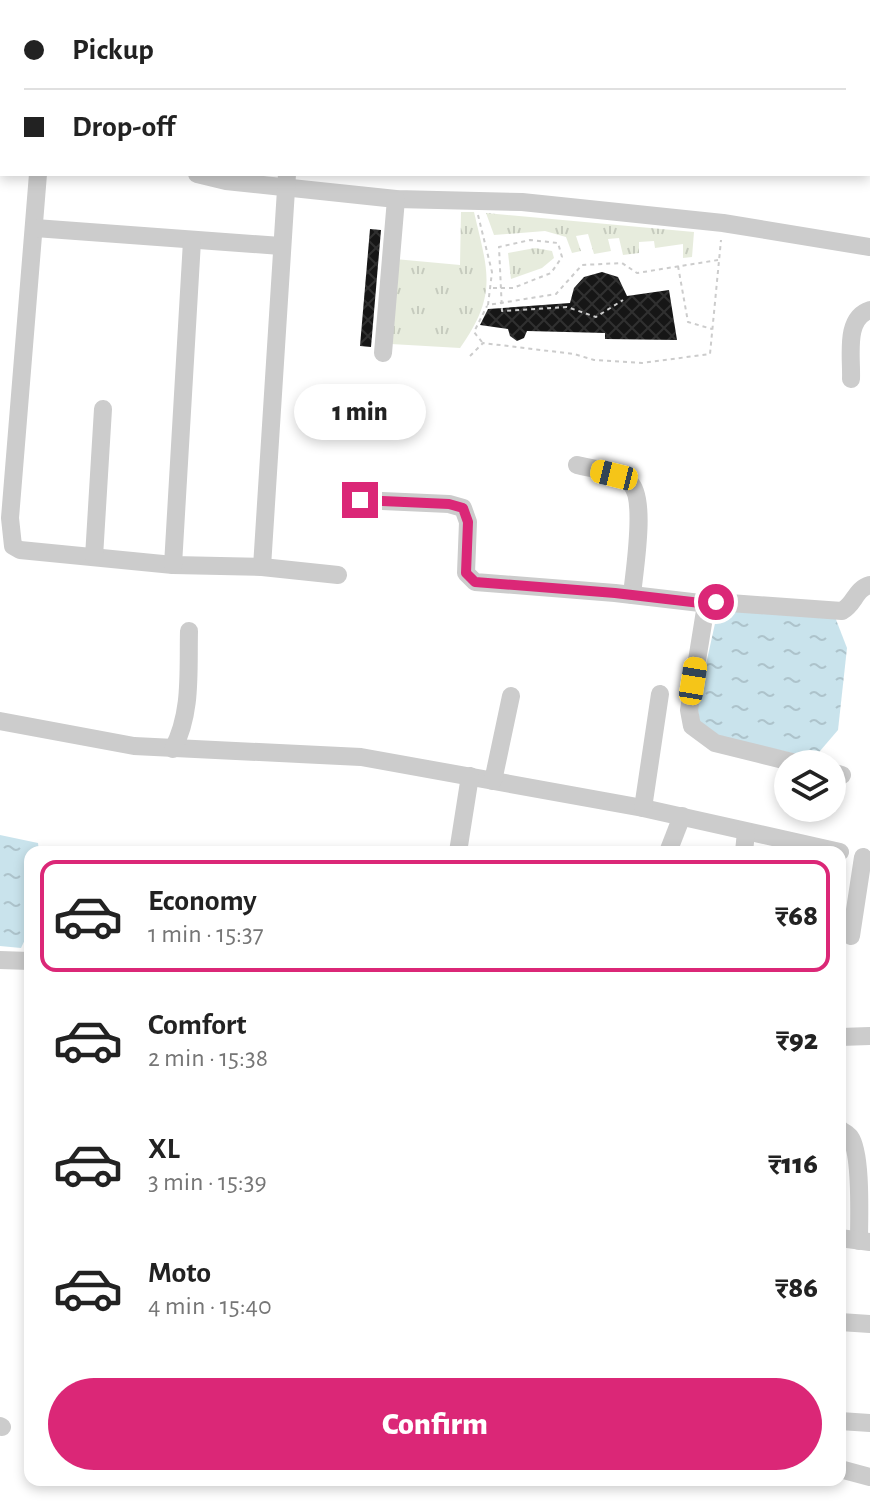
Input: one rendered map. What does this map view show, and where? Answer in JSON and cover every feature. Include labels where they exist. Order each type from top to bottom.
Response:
[{"type":"street","points":[[38,176],[10,518],[13,546],[20,550],[173,565],[262,567],[338,575]]},
{"type":"street","points":[[205,176],[226,181],[286,180],[396,199],[522,202],[723,223],[870,247]]},
{"type":"street","points":[[262,567],[286,180]]},
{"type":"street","points":[[383,353],[396,199]]},
{"type":"street","points":[[35,228],[281,246]]},
{"type":"street","points":[[173,565],[192,241]]},
{"type":"street","points":[[851,379],[853,326],[861,313],[870,310]]},
{"type":"street","points":[[94,557],[103,409]]},
{"type":"street","points":[[577,465],[623,478],[635,489],[638,511],[632,595]]},
{"type":"street","points":[[360,500],[449,504],[463,508],[468,522],[466,573],[475,582],[709,604],[842,611],[860,589],[870,585]]},
{"type":"street","points":[[709,604],[702,622],[689,710],[692,726],[715,743],[774,758]]},
{"type":"street","points":[[173,749],[182,732],[186,712],[189,631]]},
{"type":"street","points":[[643,808],[660,694]]},
{"type":"street","points":[[493,781],[511,696]]},
{"type":"street","points":[[0,721],[134,746],[361,757],[643,808],[812,846]]},
{"type":"street","points":[[459,846],[470,776]]},
{"type":"street","points":[[670,846],[682,816]]},
{"type":"street","points":[[745,846],[746,832]]},
{"type":"street","points":[[846,853],[866,858],[851,936]]},
{"type":"street","points":[[0,960],[24,961]]},
{"type":"street","points":[[846,1037],[870,1036]]},
{"type":"street","points":[[846,1134],[862,1149],[858,1169],[856,1240]]},
{"type":"street","points":[[846,1322],[870,1324]]},
{"type":"street","points":[[846,1421],[870,1423]]},
{"type":"street","points":[[846,1471],[870,1477]]},
{"type":"path","points":[[478,201],[477,212],[492,272],[488,305],[474,332],[483,343],[574,354],[594,360],[642,363],[710,354],[723,223]]},
{"type":"path","points":[[490,288],[501,288],[513,288],[551,273],[562,257],[558,243],[530,240],[499,247],[501,279],[501,295],[502,311],[567,307],[596,317],[623,300]]},
{"type":"path","points":[[488,305],[556,294],[582,265],[622,263],[637,273],[719,260]]},
{"type":"path","points":[[678,266],[688,322],[713,329]]},
{"type":"path","points":[[470,356],[483,343]]},
{"type":"green space","points":[[461,212],[474,212],[486,267],[485,297],[472,329],[460,348],[391,344],[395,259],[460,265]]},
{"type":"green space","points":[[486,213],[694,232],[692,257],[683,258],[683,244],[655,248],[654,241],[639,242],[639,253],[623,255],[619,238],[608,239],[611,251],[594,254],[588,234],[576,236],[581,251],[572,253],[566,237],[545,231],[494,235]]},
{"type":"green space","points":[[535,248],[552,251],[554,258],[542,268],[511,279],[508,253]]},
{"type":"water","points":[[718,610],[835,617],[847,648],[838,730],[821,750],[778,750],[716,736],[700,723],[697,705]]},
{"type":"water","points":[[0,835],[38,843],[38,846],[24,846],[24,942],[21,948],[0,946]]},
{"type":"building","points":[[370,229],[381,230],[371,347],[360,346]]},
{"type":"building","points":[[602,272],[618,277],[627,296],[669,290],[677,340],[605,339],[605,333],[527,331],[524,338],[517,341],[510,336],[508,329],[480,325],[488,309],[570,303],[574,288],[584,277]]},
{"type":"route","points":[[360,500],[449,504],[463,508],[468,522],[466,573],[475,582],[709,604],[716,602]]}]
